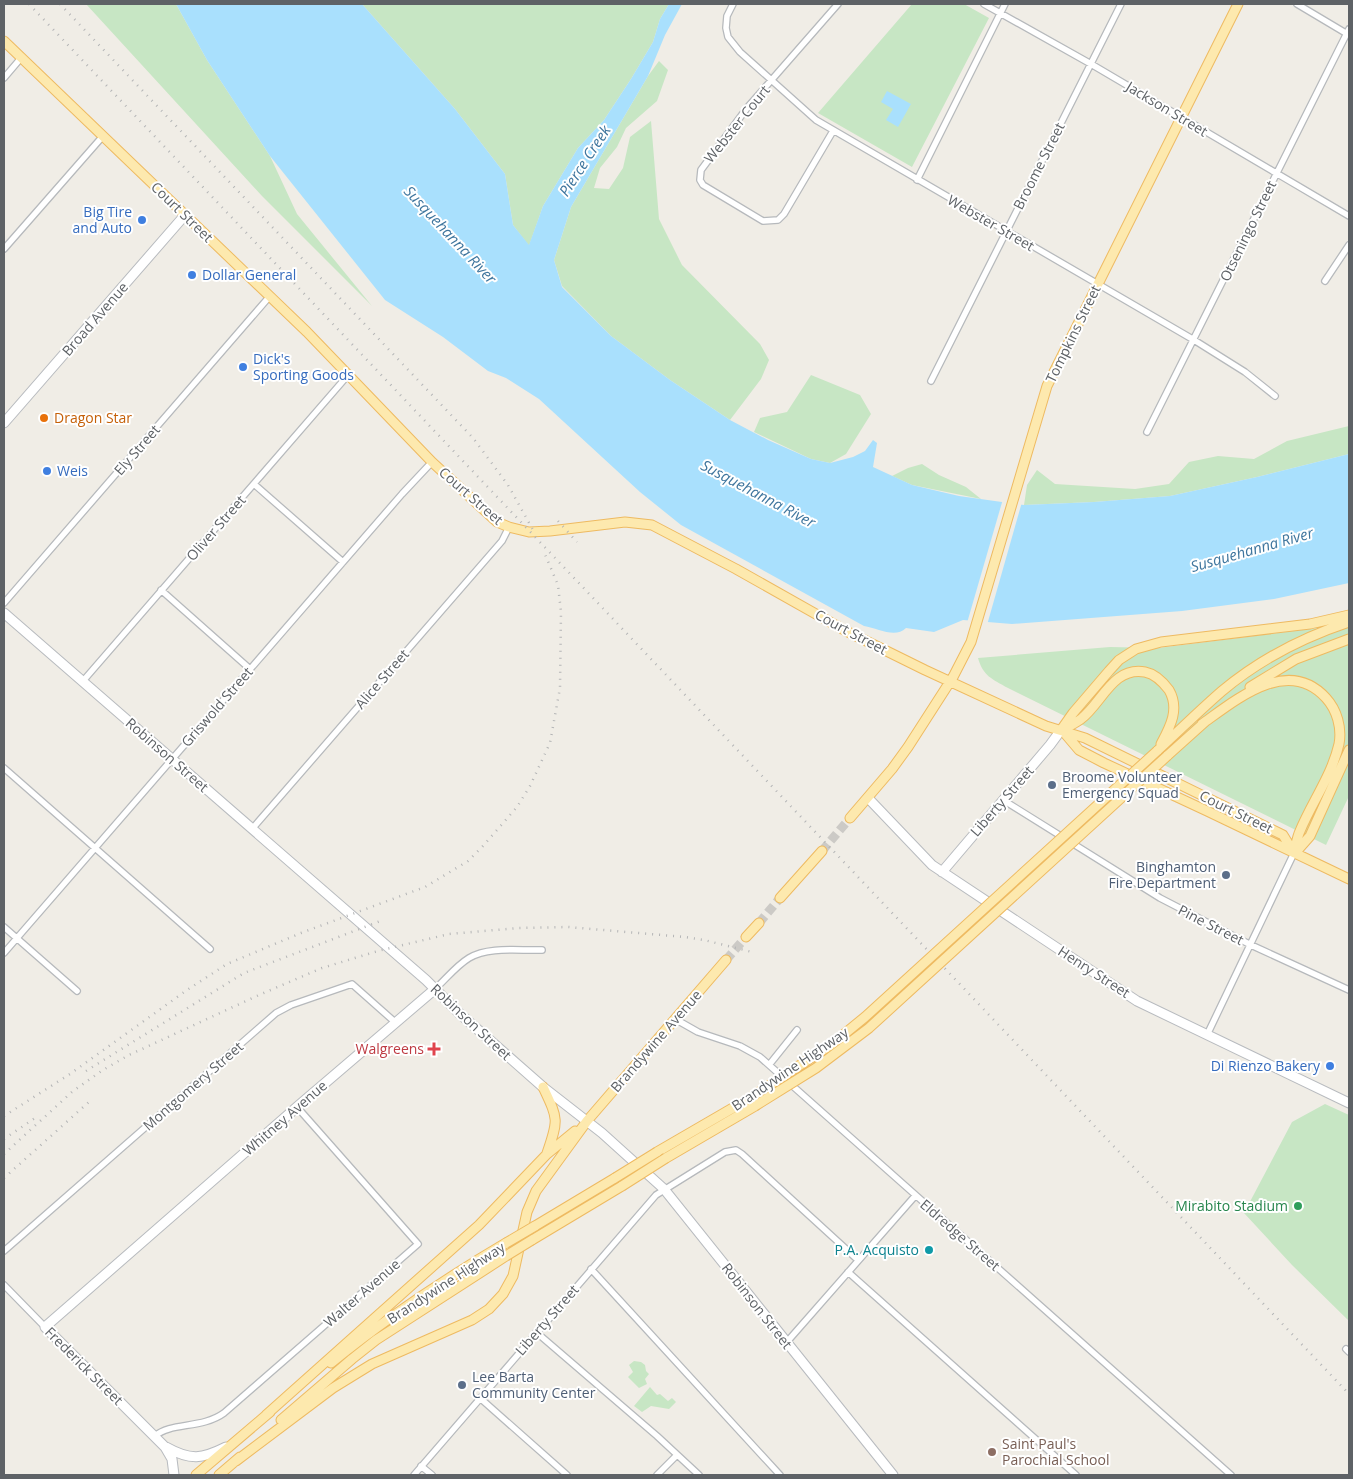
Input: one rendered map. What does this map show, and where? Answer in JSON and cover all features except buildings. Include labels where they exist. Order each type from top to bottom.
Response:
[{"type":"main road","name":"Tompkins Street","points":[[951,682],[971,642],[1047,386],[1238,4]]},
{"type":"main road","name":"Court Street","points":[[4,41],[270,296],[349,374],[432,462],[491,517],[508,527],[522,531],[541,532],[625,522],[652,525],[736,569],[846,631],[1046,726],[1085,738],[1283,835],[1294,853]]},
{"type":"main road","points":[[1062,730],[1072,713],[1119,660],[1136,649],[1161,642],[1310,624],[1349,615]]},
{"type":"main road","name":"Brandywine Highway","points":[[219,1475],[326,1380],[376,1340],[506,1256],[666,1158],[752,1102],[822,1051],[865,1017],[1223,690],[1256,666],[1304,640],[1349,622]]},
{"type":"main road","name":"Brandywine Highway","points":[[196,1475],[266,1415],[376,1328],[456,1273],[657,1152],[816,1068],[869,1028],[1234,697],[1268,675],[1303,656],[1349,638]]},
{"type":"main road","points":[[1062,730],[1081,719],[1119,677],[1128,672],[1144,672],[1156,676],[1173,698],[1174,712],[1171,724],[1157,751]]},
{"type":"main road","points":[[1202,724],[1247,694],[1279,680],[1294,680],[1308,684],[1330,703],[1339,721],[1338,745],[1335,757],[1319,793],[1299,832],[1294,853]]},
{"type":"main road","points":[[850,818],[896,763],[951,682]]},
{"type":"main road","name":"Court Street","points":[[1062,730],[1079,750],[1095,759],[1349,879]]},
{"type":"main road","points":[[1294,853],[1310,836],[1349,750]]},
{"type":"main road","points":[[780,898],[822,850]]},
{"type":"main road","points":[[746,937],[758,923]]},
{"type":"main road","name":"Brandywine Avenue","points":[[587,1121],[726,960]]},
{"type":"main road","points":[[543,1087],[554,1110],[556,1122],[547,1154]]},
{"type":"main road","points":[[266,1415],[479,1225],[547,1154],[587,1121]]},
{"type":"main road","points":[[236,1461],[333,1388],[372,1364],[472,1320],[497,1302],[510,1285],[531,1201],[544,1179],[587,1121]]},
{"type":"street","name":"Webster Street","points":[[734,4],[727,16],[726,28],[728,37],[740,52],[816,120],[1194,340],[1245,372],[1275,396]]},
{"type":"street","points":[[772,80],[838,4]]},
{"type":"street","name":"Jackson Street","points":[[984,4],[1091,64],[1349,216]]},
{"type":"street","points":[[917,180],[1005,4]]},
{"type":"street","name":"Broome Street","points":[[931,381],[1121,4]]},
{"type":"street","points":[[1297,4],[1349,32]]},
{"type":"street","name":"Otseningo Street","points":[[1147,432],[1349,32]]},
{"type":"street","points":[[4,78],[21,58]]},
{"type":"street","name":"Webster Court","points":[[772,80],[747,108],[708,158],[701,170],[700,180],[703,185],[762,221],[778,220],[784,214],[833,131]]},
{"type":"street","points":[[4,250],[102,136]]},
{"type":"street","name":"Broad Avenue","points":[[4,423],[185,215]]},
{"type":"street","points":[[1325,282],[1349,245]]},
{"type":"street","name":"Ely Street","points":[[4,603],[270,296]]},
{"type":"street","name":"Oliver Street","points":[[83,682],[349,374]]},
{"type":"street","name":"Griswold Street","points":[[4,953],[402,494],[432,462]]},
{"type":"street","points":[[254,484],[343,562]]},
{"type":"street","name":"Alice Street","points":[[252,829],[502,541],[508,527]]},
{"type":"street","points":[[161,590],[250,669]]},
{"type":"street","name":"Robinson Street","points":[[4,613],[435,989],[543,1087],[628,1155],[664,1189],[892,1475]]},
{"type":"street","name":"Liberty Street","points":[[942,872],[1062,730]]},
{"type":"street","points":[[4,768],[210,949]]},
{"type":"street","name":"Henry Street","points":[[868,798],[927,860],[942,872],[1137,1001],[1349,1103]]},
{"type":"street","name":"Pine Street","points":[[1003,800],[1160,898],[1250,945],[1349,990]]},
{"type":"street","points":[[1207,1035],[1294,853]]},
{"type":"street","points":[[4,927],[77,991]]},
{"type":"street","name":"Whitney Avenue","points":[[45,1328],[435,989],[460,965],[473,956],[497,951],[542,950]]},
{"type":"street","name":"Montgomery Street","points":[[4,1251],[276,1013],[291,1005],[352,984],[396,1023]]},
{"type":"street","name":"Eldredge Street","points":[[675,1019],[698,1032],[750,1050],[769,1065],[1231,1475]]},
{"type":"street","points":[[769,1065],[797,1030]]},
{"type":"street","name":"Walter Avenue","points":[[155,1436],[167,1429],[206,1422],[224,1413],[418,1244],[297,1107]]},
{"type":"street","name":"Liberty Street","points":[[414,1475],[656,1195],[725,1152],[736,1150],[765,1174],[858,1260]]},
{"type":"street","points":[[786,1343],[915,1196]]},
{"type":"street","points":[[591,1269],[780,1475]]},
{"type":"street","points":[[848,1272],[1076,1475]]},
{"type":"street","name":"Frederick Street","points":[[4,1285],[165,1447]]},
{"type":"street","points":[[536,1332],[699,1475]]},
{"type":"street","points":[[480,1398],[567,1475]]},
{"type":"street","points":[[165,1447],[181,1455],[195,1458],[211,1455],[231,1445]]},
{"type":"street","points":[[165,1447],[172,1459],[174,1475]]},
{"type":"street","points":[[657,1475],[677,1455]]},
{"type":"street","points":[[422,1466],[432,1475]]},
{"type":"green space","points":[[86,4],[176,4],[207,60],[270,156],[297,214],[372,306],[262,196]]},
{"type":"green space","points":[[362,4],[669,4],[660,19],[653,42],[631,79],[604,120],[578,148],[543,206],[529,246],[513,225],[505,174],[455,109]]},
{"type":"green space","points":[[912,4],[964,4],[989,18],[912,167],[818,113]]},
{"type":"green space","points":[[659,61],[668,70],[657,101],[626,128],[617,147],[600,168],[594,188],[609,189],[623,168],[630,137],[651,121],[659,219],[682,265],[760,344],[769,360],[761,379],[730,420],[670,380],[611,336],[562,286],[554,260],[571,207],[648,76]]},
{"type":"green space","points":[[811,375],[860,395],[871,414],[846,454],[830,463],[811,459],[754,432],[760,418],[787,412]]},
{"type":"green space","points":[[1349,426],[1349,454],[1257,477],[1170,496],[1024,505],[1027,485],[1037,470],[1055,484],[1135,489],[1169,484],[1189,462],[1218,456],[1254,459],[1287,441]]},
{"type":"green space","points":[[922,464],[939,475],[966,487],[981,499],[912,485],[892,476]]},
{"type":"green space","points":[[1349,624],[1349,796],[1326,845],[1008,688],[985,673],[978,658],[1110,647],[1158,648]]},
{"type":"green space","name":"Mirabito Stadium","points":[[1325,1104],[1349,1115],[1349,1321],[1292,1265],[1244,1213],[1292,1122]]},
{"type":"green space","points":[[634,1361],[645,1365],[646,1371],[649,1374],[645,1379],[647,1384],[639,1388],[628,1377],[633,1372],[629,1365]]},
{"type":"green space","points":[[650,1387],[657,1395],[660,1394],[668,1401],[672,1398],[676,1402],[669,1409],[651,1406],[642,1412],[634,1406]]},
{"type":"water","points":[[176,4],[362,4],[455,109],[505,174],[513,225],[529,245],[543,206],[578,148],[604,120],[631,79],[653,42],[660,19],[669,4],[682,4],[665,35],[648,76],[571,207],[554,260],[562,287],[611,336],[670,380],[730,420],[768,440],[811,459],[830,463],[853,457],[865,451],[873,440],[877,443],[873,467],[912,485],[959,496],[1024,505],[1170,496],[1349,454],[1349,583],[1274,599],[1182,611],[1012,624],[963,620],[934,632],[906,628],[897,633],[892,633],[864,626],[681,525],[640,492],[539,399],[506,378],[488,371],[443,337],[385,300],[270,156],[207,60]]},
{"type":"water","points":[[887,91],[911,104],[898,127],[886,120],[893,109],[881,102]]},
{"type":"pier","points":[[1003,499],[1022,502],[987,625],[967,623]]},
{"type":"tunnel","points":[[822,851],[850,818]]},
{"type":"tunnel","points":[[759,923],[780,898]]},
{"type":"tunnel","points":[[726,960],[746,937]]},
{"type":"railway","points":[[29,4],[1349,1394]]},
{"type":"railway","points":[[60,4],[473,438],[508,485],[533,530]]},
{"type":"railway","points":[[558,521],[577,542]]},
{"type":"railway","points":[[4,1116],[70,1074],[187,990],[227,964],[301,933],[425,887],[468,861],[483,846],[517,807],[530,786],[550,743],[560,688],[561,612],[558,585],[544,552]]},
{"type":"railway","points":[[86,1071],[244,973],[383,920]]},
{"type":"railway","points":[[4,1154],[73,1091],[129,1055],[322,968],[378,951],[449,934],[519,928],[568,927],[685,937],[752,952]]},
{"type":"railway","points":[[4,1178],[90,1101]]},
{"type":"railway","points":[[4,1139],[38,1116]]},
{"type":"place","name":"Big Tire and Auto","points":[[142,220]]},
{"type":"place","name":"Dollar General","points":[[192,275]]},
{"type":"place","name":"Dick's Sporting Goods","points":[[243,367]]},
{"type":"place","name":"Dragon Star","points":[[44,418]]},
{"type":"place","name":"Weis","points":[[47,471]]},
{"type":"place","name":"Broome Volunteer Emergency Squad","points":[[1052,785]]},
{"type":"place","name":"Binghamton Fire Department","points":[[1226,875]]},
{"type":"place","name":"Walgreens","points":[[434,1049]]},
{"type":"place","name":"Di Rienzo Bakery","points":[[1330,1066]]},
{"type":"place","name":"Mirabito Stadium","points":[[1298,1206]]},
{"type":"place","name":"P.A. Acquisto","points":[[929,1250]]},
{"type":"place","name":"Lee Barta Community Center","points":[[462,1385]]},
{"type":"place","name":"Saint Paul's Parochial School","points":[[992,1452]]},
{"type":"water label","name":"Pierce Creek","points":[[585,161]]},
{"type":"water label","name":"Susquehanna River","points":[[450,235]]},
{"type":"water label","name":"Susquehanna River","points":[[758,494]]},
{"type":"water label","name":"Susquehanna River","points":[[1252,550]]}]
